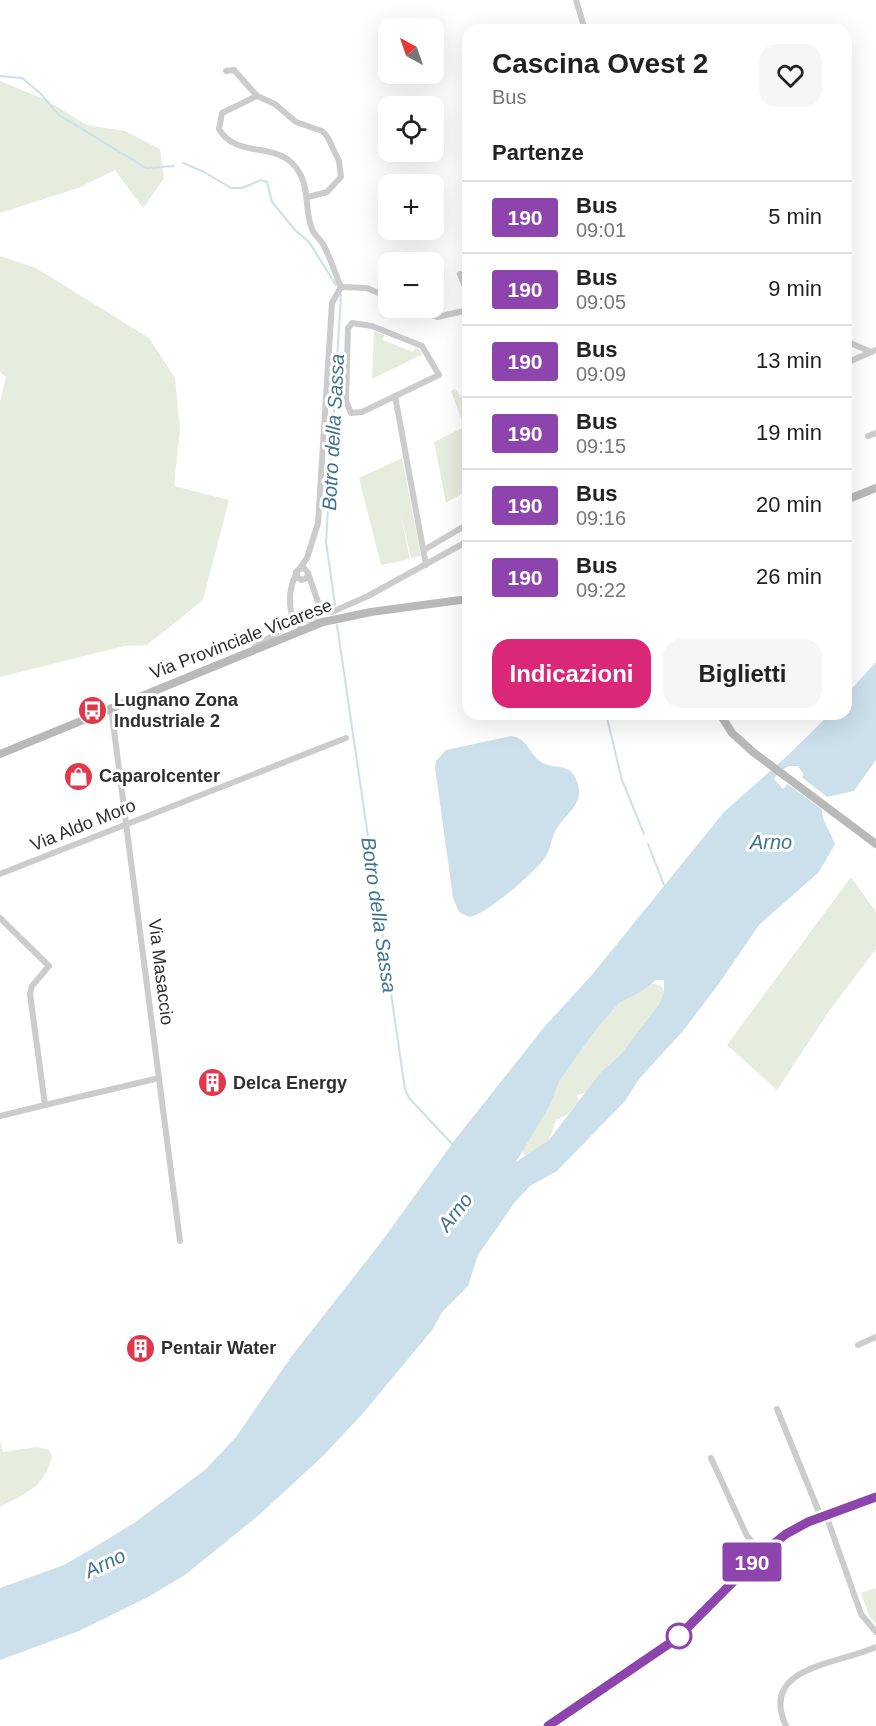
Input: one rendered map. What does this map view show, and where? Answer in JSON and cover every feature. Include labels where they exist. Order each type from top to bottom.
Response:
[{"type":"main road","points":[[852,498],[876,488]]},
{"type":"main road","name":"Via Provinciale Vicarese","points":[[0,754],[302,630],[345,617],[462,600]]},
{"type":"main road","points":[[724,720],[732,733],[753,752],[876,844]]},
{"type":"main road","points":[[549,1726],[676,1639],[762,1553],[793,1530],[876,1497]]},
{"type":"street","points":[[576,0],[583,24]]},
{"type":"street","points":[[226,71],[234,70],[257,96],[275,104],[296,122],[322,132],[335,151],[341,177],[336,185],[327,192],[308,197]]},
{"type":"street","points":[[257,96],[222,113],[219,129],[235,145],[287,159],[297,170],[308,197],[308,213],[312,231],[322,244],[341,287]]},
{"type":"street","points":[[460,274],[462,279]]},
{"type":"street","points":[[341,287],[367,288],[378,293]]},
{"type":"street","points":[[301,580],[318,523],[332,303],[341,287]]},
{"type":"street","points":[[444,315],[462,311]]},
{"type":"street","points":[[363,323],[422,346],[439,375],[395,396],[357,414],[351,413],[347,408],[348,328],[350,324],[363,323]]},
{"type":"street","points":[[852,343],[874,351]]},
{"type":"street","points":[[852,360],[874,351]]},
{"type":"street","points":[[395,396],[426,565]]},
{"type":"street","points":[[868,436],[876,433]]},
{"type":"street","points":[[424,550],[462,528]]},
{"type":"street","points":[[303,571],[319,605],[326,611],[332,612],[346,607],[462,544]]},
{"type":"street","points":[[291,584],[307,578],[303,571]]},
{"type":"street","points":[[302,630],[295,622],[290,598],[291,584],[303,571]]},
{"type":"street","points":[[301,580],[311,585]]},
{"type":"street","points":[[290,598],[300,616],[302,630]]},
{"type":"street","points":[[251,650],[284,628],[291,611]]},
{"type":"street","points":[[300,616],[313,621],[345,617]]},
{"type":"street","name":"Via Masaccio","points":[[111,707],[180,1241]]},
{"type":"street","name":"Via Aldo Moro","points":[[0,874],[346,738]]},
{"type":"street","points":[[0,918],[49,966],[32,986],[30,994],[45,1104]]},
{"type":"street","points":[[0,1116],[159,1078]]},
{"type":"street","points":[[858,1345],[876,1337]]},
{"type":"street","points":[[777,1409],[824,1516],[861,1614],[876,1632]]},
{"type":"street","points":[[711,1458],[747,1536],[762,1553]]},
{"type":"street","points":[[786,1726],[778,1706],[782,1693],[790,1682],[811,1668],[876,1647]]},
{"type":"shaded area","points":[[0,81],[46,100],[87,125],[125,131],[160,149],[164,178],[143,208],[115,170],[78,188],[0,213]]},
{"type":"shaded area","points":[[0,256],[36,268],[149,338],[175,378],[180,429],[174,486],[229,500],[203,600],[147,645],[124,646],[0,677],[0,402],[6,377],[0,372]]},
{"type":"shaded area","points":[[374,331],[384,335],[383,340],[413,352],[416,347],[423,354],[372,379]]},
{"type":"shaded area","points":[[455,389],[462,398],[462,421],[451,391]]},
{"type":"shaded area","points":[[462,428],[462,494],[446,503],[434,442]]},
{"type":"shaded area","points":[[402,458],[421,556],[411,558],[400,511],[410,559],[381,565],[359,478]]},
{"type":"shaded area","points":[[851,877],[876,912],[876,949],[829,1011],[777,1090],[727,1045]]},
{"type":"shaded area","points":[[651,983],[661,986],[664,991],[660,1003],[620,1055],[601,1072],[587,1092],[577,1095],[579,1101],[568,1114],[556,1120],[549,1140],[526,1157],[522,1149],[550,1105],[560,1080],[595,1031],[619,1003],[639,993]]},
{"type":"shaded area","points":[[0,1440],[3,1452],[36,1447],[49,1450],[52,1456],[49,1467],[33,1488],[0,1507]]},
{"type":"shaded area","points":[[875,1588],[876,1625],[870,1617],[861,1593]]},
{"type":"water","name":"Arno","points":[[876,662],[876,760],[854,791],[827,797],[821,804],[823,818],[835,844],[819,872],[759,925],[683,1031],[639,1079],[625,1101],[557,1171],[530,1186],[515,1202],[478,1255],[468,1286],[442,1312],[433,1329],[364,1412],[324,1455],[259,1515],[185,1575],[148,1597],[79,1631],[0,1660],[0,1588],[64,1565],[134,1523],[206,1469],[236,1437],[291,1357],[382,1241],[457,1137],[545,1026],[591,976],[724,812],[824,720],[852,720],[852,688]],"holes":[[[789,766],[798,766],[804,775],[792,787],[787,784],[783,789],[774,779],[778,772]],[[656,980],[664,980],[664,991],[660,1003],[620,1055],[601,1072],[549,1140],[516,1162],[550,1105],[560,1080],[595,1031],[619,1003],[639,993]]]},
{"type":"water","points":[[511,736],[525,743],[541,762],[569,770],[576,779],[579,795],[574,807],[556,830],[548,853],[541,863],[498,901],[469,917],[459,912],[453,898],[436,761],[446,750]]},
{"type":"pier","points":[[800,776],[830,799],[824,805],[824,811],[785,782],[795,783]]},
{"type":"waterway","name":"Botro della Sassa","points":[[0,76],[22,78],[40,93],[59,115],[146,168],[174,166]]},
{"type":"waterway","name":"Botro della Sassa","points":[[183,163],[231,188],[242,188],[261,180],[267,182],[272,202],[295,230],[309,242],[336,285]]},
{"type":"waterway","name":"Botro della Sassa","points":[[335,605],[326,542],[341,295]]},
{"type":"waterway","name":"Botro della Sassa","points":[[337,625],[405,1089],[409,1098],[453,1145]]},
{"type":"waterway","points":[[607,720],[622,780],[644,834]]},
{"type":"waterway","points":[[648,844],[664,885]]},
{"type":"bus line","name":"190","points":[[548,1726],[676,1639],[762,1553],[786,1534],[808,1522],[876,1497]]},
{"type":"place","name":"Lugnano Zona Industriale 2","points":[[93,710]]},
{"type":"place","name":"Caparolcenter","points":[[78,776]]},
{"type":"place","name":"Delca Energy","points":[[212,1083]]},
{"type":"place","name":"Pentair Water","points":[[140,1348]]}]
